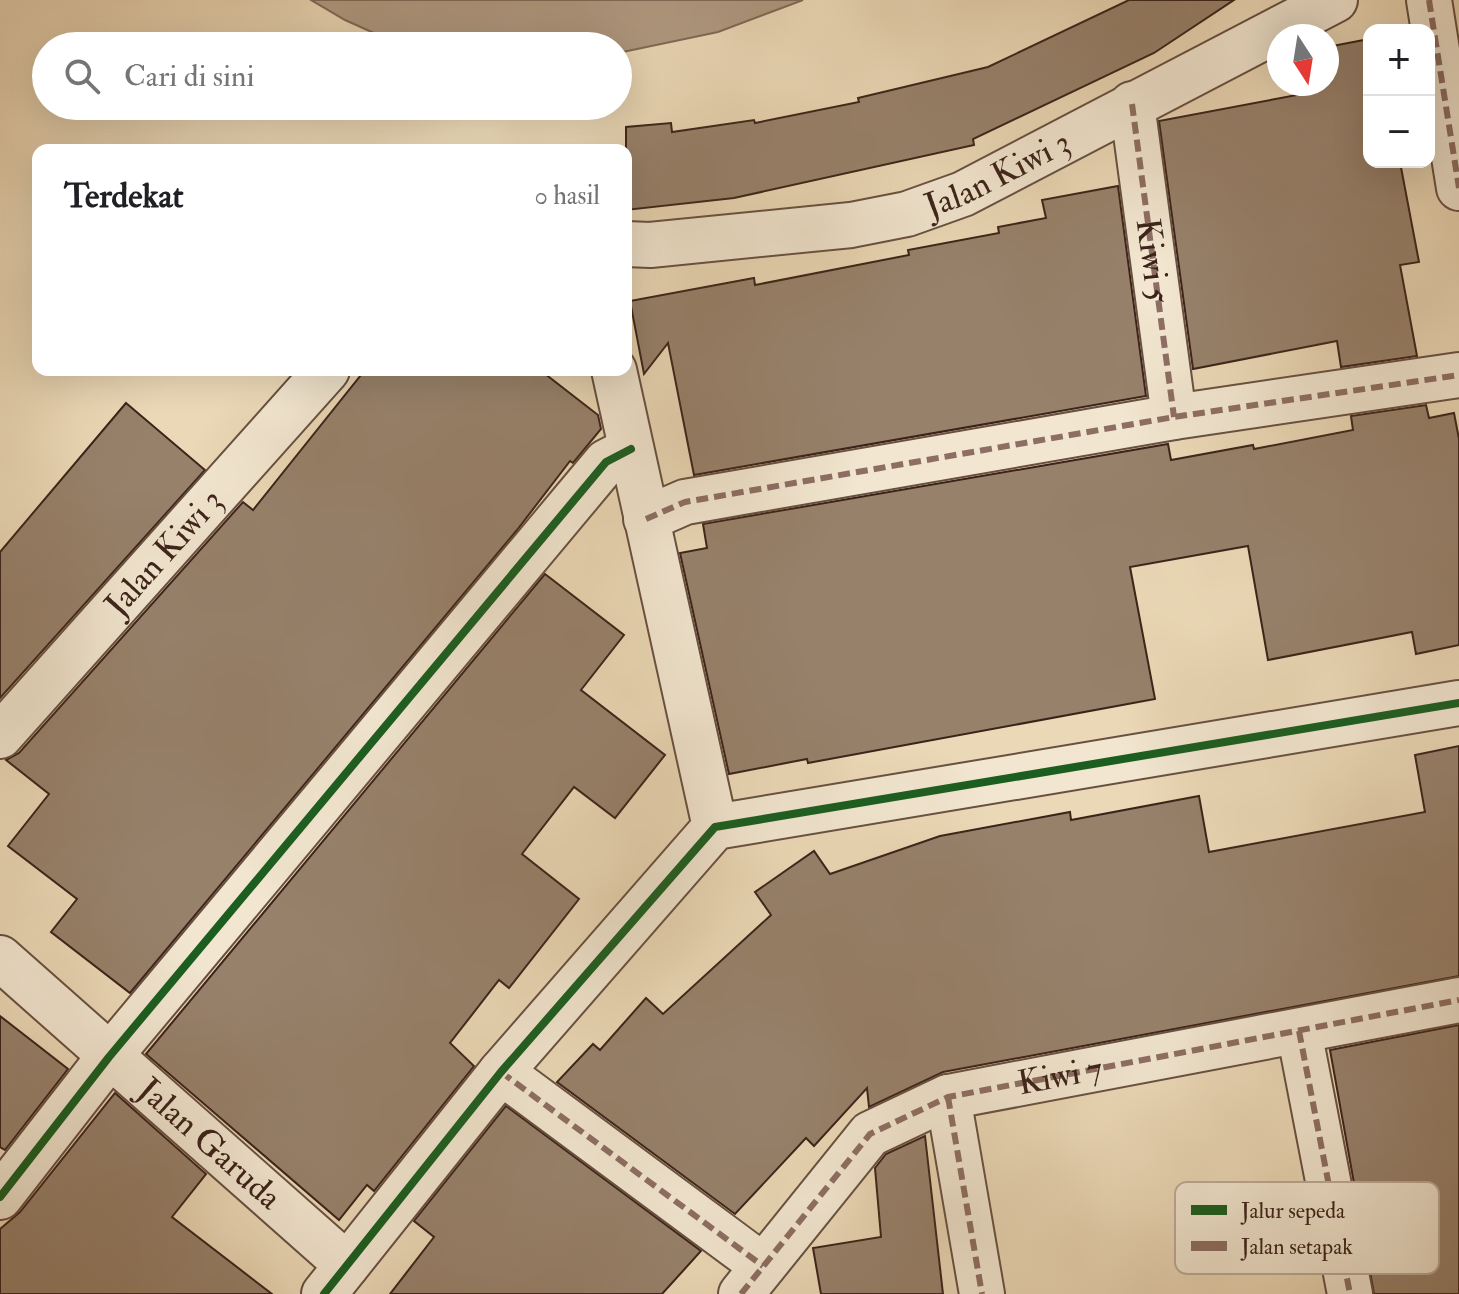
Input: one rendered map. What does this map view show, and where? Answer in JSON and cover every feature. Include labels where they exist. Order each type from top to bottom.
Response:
[{"type":"street","name":"Jalan Kiwi 3","points":[[632,244],[780,233],[907,214],[963,194],[1335,0]]},
{"type":"street","points":[[1429,0],[1459,188]]},
{"type":"street","name":"Kiwi 5","points":[[1132,104],[1174,417]]},
{"type":"street","points":[[646,519],[685,502],[1174,417],[1459,375]]},
{"type":"street","name":"Jalan Kiwi 3","points":[[0,736],[322,376]]},
{"type":"street","points":[[615,376],[715,827]]},
{"type":"street","points":[[0,1197],[109,1057],[606,462],[631,449]]},
{"type":"street","points":[[335,1279],[501,1072],[715,827],[1459,703]]},
{"type":"street","name":"Jalan Garuda","points":[[0,958],[109,1057],[335,1279]]},
{"type":"street","name":"Kiwi 7","points":[[752,1280],[870,1134],[948,1097],[1459,1000]]},
{"type":"street","points":[[1299,1031],[1328,1182]]},
{"type":"street","points":[[501,1072],[752,1280]]},
{"type":"street","points":[[948,1097],[982,1294]]},
{"type":"street","points":[[1346,1274],[1350,1294]]},
{"type":"shaded area","points":[[311,0],[803,0],[718,32],[632,50],[632,32],[372,32]]},
{"type":"building","points":[[1129,0],[1234,0],[1154,53],[973,139],[974,145],[734,198],[632,209],[632,144],[626,144],[626,127],[671,123],[672,132],[754,120],[755,123],[859,102],[858,98],[988,67]]},
{"type":"building","points":[[1363,40],[1363,168],[1401,168],[1419,262],[1400,265],[1417,356],[1341,367],[1337,341],[1193,369],[1159,121],[1292,96],[1339,96],[1339,45]]},
{"type":"building","points":[[1118,186],[1146,396],[694,475],[668,343],[644,374],[632,301],[754,278],[755,285],[909,255],[908,250],[999,233],[998,227],[1046,218],[1042,200]]},
{"type":"building","points":[[360,376],[548,376],[598,415],[601,429],[573,463],[570,461],[517,530],[130,993],[51,932],[77,899],[8,846],[49,794],[6,760],[19,753],[243,502],[253,510]]},
{"type":"building","points":[[126,403],[205,470],[0,698],[0,552]]},
{"type":"building","points":[[1426,405],[1429,418],[1454,413],[1459,439],[1459,645],[1416,654],[1412,632],[1268,660],[1248,546],[1130,567],[1155,699],[808,763],[807,759],[729,774],[680,553],[707,548],[703,524],[1168,444],[1171,460],[1253,445],[1254,449],[1353,430],[1351,416]]},
{"type":"building","points":[[545,574],[624,635],[581,690],[665,755],[615,818],[574,787],[522,854],[579,899],[509,988],[499,980],[450,1043],[474,1066],[374,1191],[367,1185],[339,1220],[146,1054]]},
{"type":"building","points":[[1459,746],[1459,976],[943,1072],[869,1107],[867,1088],[814,1146],[806,1138],[735,1214],[557,1082],[593,1044],[600,1050],[646,998],[663,1014],[771,915],[755,892],[814,851],[830,874],[940,836],[1070,812],[1071,820],[1199,796],[1209,852],[1425,812],[1415,755]]},
{"type":"building","points":[[0,1016],[68,1069],[5,1150],[0,1147]]},
{"type":"building","points":[[1459,1025],[1459,1294],[1374,1294],[1370,1274],[1439,1274],[1439,1182],[1354,1182],[1330,1050]]},
{"type":"building","points":[[115,1093],[206,1174],[172,1217],[272,1294],[0,1294],[0,1229],[20,1212]]},
{"type":"building","points":[[506,1106],[701,1251],[662,1294],[390,1294],[434,1237],[414,1221]]},
{"type":"building","points":[[925,1136],[943,1294],[821,1294],[813,1248],[881,1237],[875,1168],[886,1154]]},
{"type":"marked path","points":[[1429,0],[1459,188]]},
{"type":"marked path","points":[[1132,104],[1174,417]]},
{"type":"marked path","points":[[646,519],[685,502],[1174,417],[1459,375]]},
{"type":"marked path","points":[[741,1294],[870,1134],[948,1097],[1459,1000]]},
{"type":"marked path","points":[[1299,1031],[1328,1182]]},
{"type":"marked path","points":[[501,1072],[763,1266]]},
{"type":"marked path","points":[[948,1097],[982,1294]]},
{"type":"marked path","points":[[1346,1274],[1350,1294]]},
{"type":"cycle path","points":[[0,1197],[109,1057],[606,462],[631,449]]},
{"type":"cycle path","points":[[324,1294],[501,1072],[715,827],[1459,703]]}]
